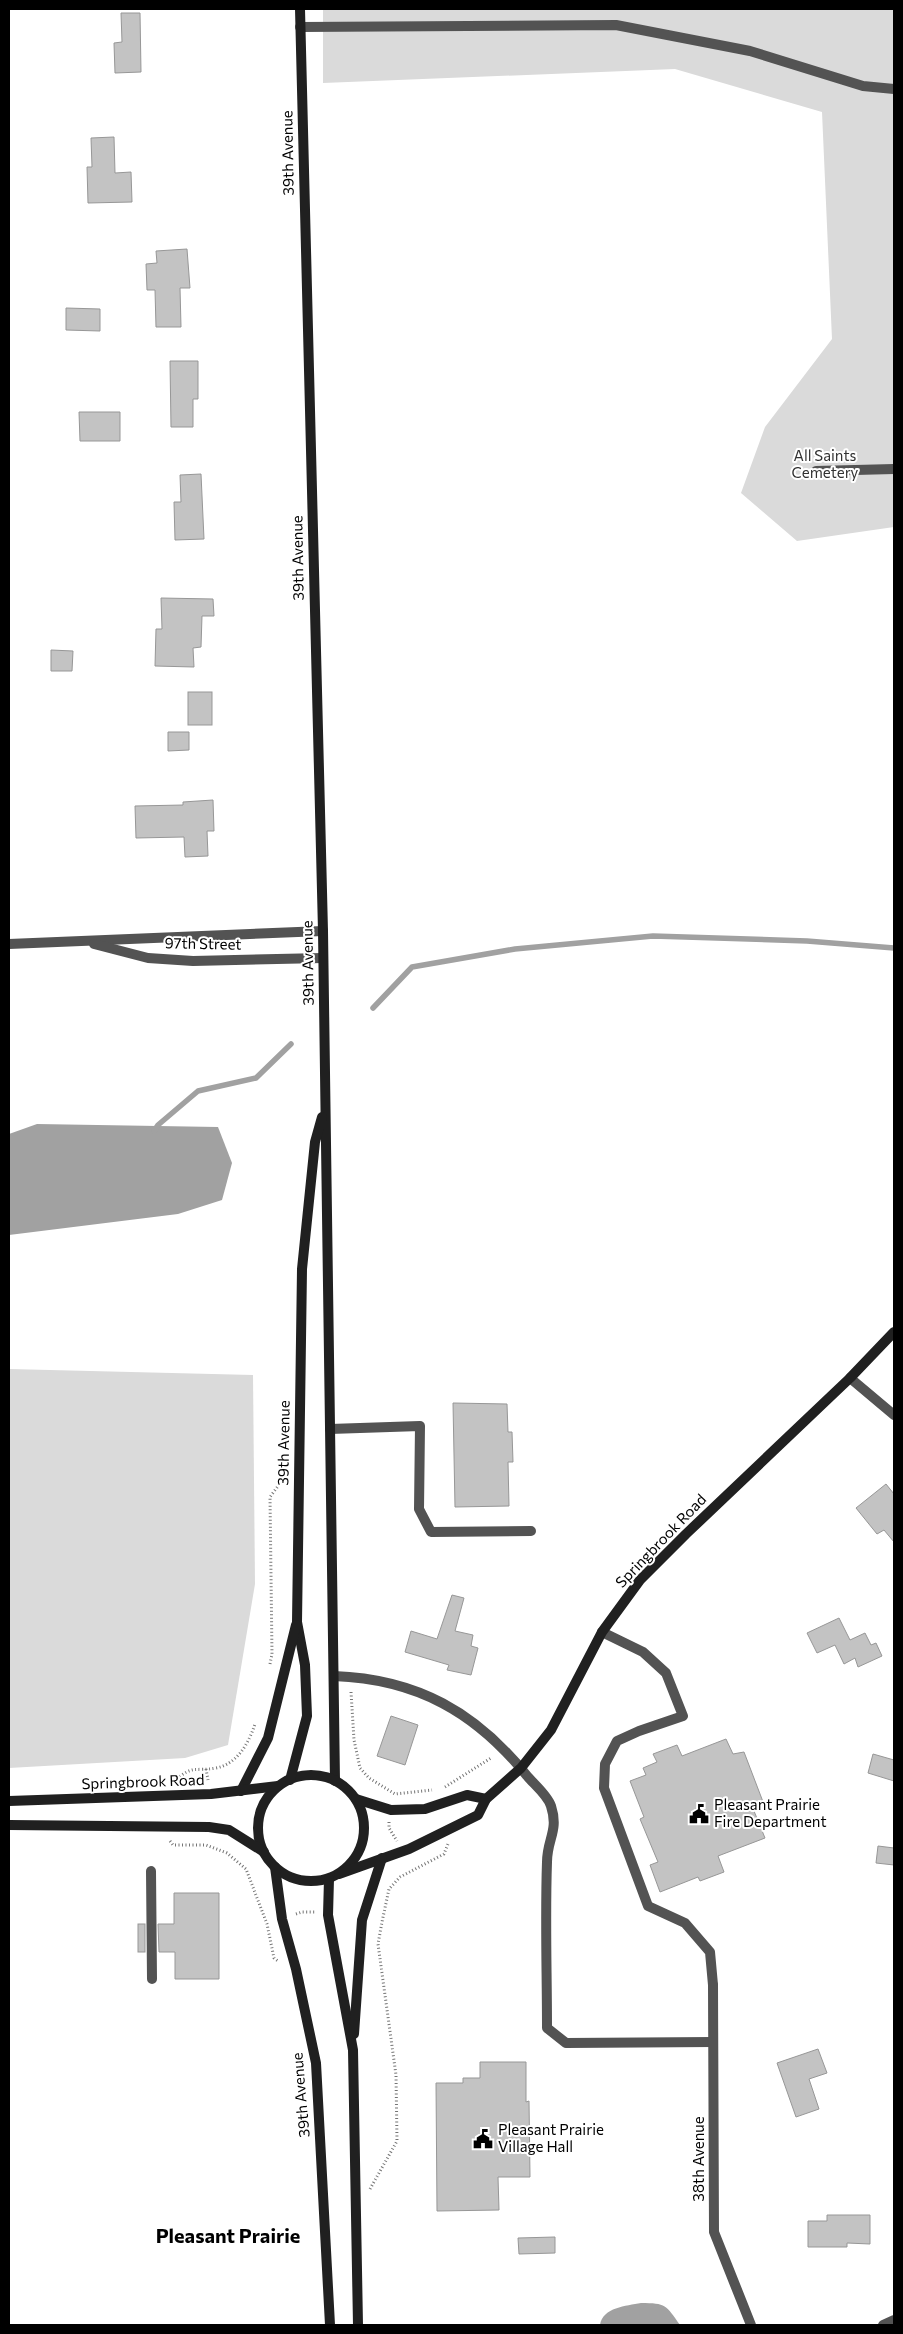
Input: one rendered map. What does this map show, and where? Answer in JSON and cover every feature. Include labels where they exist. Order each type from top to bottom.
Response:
[{"type":"main road","name":"39th Avenue","points":[[300,9],[323,931],[335,1781]]},
{"type":"main road","name":"39th Avenue","points":[[290,1780],[307,1716],[305,1665],[297,1622],[302,1268],[315,1142],[325,1106]]},
{"type":"main road","name":"Springbrook Road","points":[[339,1874],[409,1849],[478,1815],[486,1799],[521,1768],[551,1730],[602,1632],[640,1580],[679,1540],[850,1378],[894,1332]]},
{"type":"main road","points":[[241,1791],[268,1738],[297,1622]]},
{"type":"main road","points":[[313,1775],[335,1781],[344,1786],[356,1799],[363,1814],[365,1831],[361,1848],[352,1862],[339,1874],[329,1879],[306,1881],[290,1877],[275,1867],[264,1852],[258,1835],[259,1816],[266,1800],[278,1786],[290,1780],[313,1775]]},
{"type":"main road","name":"Springbrook Road","points":[[9,1802],[211,1794],[278,1786]]},
{"type":"main road","points":[[356,1799],[391,1810],[425,1808],[467,1795],[486,1799]]},
{"type":"main road","points":[[9,1825],[209,1827],[230,1830],[264,1852]]},
{"type":"main road","points":[[358,2325],[353,2050],[362,1920],[382,1858]]},
{"type":"main road","name":"39th Avenue","points":[[275,1867],[282,1919],[296,1969],[316,2063],[330,2325]]},
{"type":"main road","points":[[329,1879],[328,1915],[353,2050]]},
{"type":"street","points":[[300,27],[616,24],[750,51],[863,86],[894,89]]},
{"type":"street","points":[[816,470],[894,470]]},
{"type":"street","name":"97th Street","points":[[9,944],[323,931]]},
{"type":"street","name":"97th Street","points":[[84,942],[148,958],[193,961],[323,958]]},
{"type":"street","points":[[850,1378],[894,1415]]},
{"type":"street","points":[[330,1429],[420,1426],[419,1509],[430,1532],[531,1531]]},
{"type":"street","name":"38th Avenue","points":[[602,1632],[642,1652],[666,1673],[683,1716],[639,1731],[617,1741],[605,1764],[604,1788],[648,1906],[685,1924],[710,1952],[713,1985],[714,2042],[714,2232],[751,2325]]},
{"type":"street","points":[[334,1676],[403,1686],[449,1705],[500,1744],[551,1804],[556,1826],[547,1859],[548,2028],[566,2043],[714,2042]]},
{"type":"street","points":[[151,1871],[152,1979]]},
{"type":"street","points":[[883,2325],[894,2320]]},
{"type":"path","points":[[269,1671],[272,1654],[270,1497]]},
{"type":"path","points":[[350,1677],[354,1740],[360,1768],[369,1778],[394,1794],[442,1789],[491,1758]]},
{"type":"path","points":[[187,1770],[217,1768],[229,1763],[246,1748],[257,1717]]},
{"type":"path","points":[[206,1769],[208,1780]]},
{"type":"path","points":[[389,1820],[389,1828],[397,1841]]},
{"type":"path","points":[[173,1845],[206,1845],[226,1853],[246,1869],[267,1924],[274,1958]]},
{"type":"path","points":[[356,2213],[397,2141],[396,2075],[378,1944],[389,1889],[400,1877],[444,1854]]},
{"type":"path","points":[[294,1915],[302,1912],[317,1912]]},
{"type":"green space","name":"All Saints Cemetery","points":[[323,9],[894,9],[894,527],[797,541],[741,493],[765,427],[832,339],[822,112],[675,69],[323,83]]},
{"type":"green space","points":[[9,1369],[253,1375],[255,1584],[228,1745],[185,1758],[9,1768]]},
{"type":"shaded area","points":[[37,1124],[218,1127],[232,1163],[222,1200],[178,1214],[9,1235],[9,1134]]},
{"type":"shaded area","points":[[641,2303],[665,2306],[680,2325],[600,2325],[602,2319],[610,2311]]},
{"type":"building","points":[[121,13],[140,13],[141,72],[115,73],[114,43],[122,42]]},
{"type":"building","points":[[114,137],[115,173],[131,172],[132,202],[88,203],[87,167],[92,167],[91,138]]},
{"type":"building","points":[[187,249],[190,288],[180,288],[181,327],[156,327],[155,290],[147,290],[146,264],[157,263],[156,251]]},
{"type":"building","points":[[66,308],[100,309],[100,331],[66,330]]},
{"type":"building","points":[[170,361],[198,361],[198,399],[193,399],[193,427],[171,427]]},
{"type":"building","points":[[79,412],[120,412],[120,441],[80,441]]},
{"type":"building","points":[[201,474],[204,539],[175,540],[174,502],[181,502],[180,475]]},
{"type":"building","points":[[161,598],[213,599],[214,616],[202,616],[201,647],[193,648],[194,667],[155,666],[156,629],[162,629]]},
{"type":"building","points":[[51,650],[73,651],[72,671],[51,671]]},
{"type":"building","points":[[188,692],[212,692],[212,725],[188,725]]},
{"type":"building","points":[[168,732],[189,732],[189,750],[168,751]]},
{"type":"building","points":[[213,800],[214,831],[207,831],[208,856],[185,857],[184,837],[136,838],[135,806],[183,805],[183,802]]},
{"type":"building","points":[[453,1403],[507,1404],[508,1432],[512,1432],[513,1462],[508,1462],[509,1506],[455,1507]]},
{"type":"building","points":[[886,1484],[894,1494],[894,1542],[884,1530],[877,1534],[856,1508]]},
{"type":"building","points":[[452,1595],[464,1598],[455,1631],[473,1635],[471,1646],[478,1648],[471,1675],[447,1670],[449,1665],[405,1652],[411,1631],[437,1639]]},
{"type":"building","points":[[839,1618],[850,1640],[865,1633],[871,1645],[876,1643],[882,1656],[858,1667],[855,1658],[844,1664],[835,1645],[817,1653],[807,1633]]},
{"type":"building","points":[[391,1716],[418,1725],[405,1765],[377,1756]]},
{"type":"building","name":"Pleasant Prairie Fire Department","points":[[726,1739],[733,1754],[744,1752],[765,1807],[754,1811],[765,1838],[718,1856],[724,1872],[700,1881],[698,1877],[660,1892],[650,1865],[658,1862],[640,1819],[644,1817],[630,1781],[646,1775],[643,1768],[657,1762],[653,1754],[677,1745],[682,1756]]},
{"type":"building","points":[[873,1754],[894,1760],[894,1781],[868,1773]]},
{"type":"building","points":[[878,1846],[894,1848],[894,1865],[876,1863]]},
{"type":"building","points":[[174,1893],[219,1893],[219,1979],[175,1979],[175,1952],[159,1952],[158,1924],[174,1924]]},
{"type":"building","points":[[138,1924],[145,1924],[145,1952],[138,1952]]},
{"type":"building","points":[[818,2049],[827,2073],[809,2079],[819,2109],[796,2117],[777,2063]]},
{"type":"building","name":"Pleasant Prairie Village Hall","points":[[480,2062],[526,2062],[526,2102],[529,2101],[530,2177],[498,2177],[499,2210],[437,2211],[436,2083],[463,2083],[463,2078],[480,2078]]},
{"type":"building","points":[[827,2215],[870,2215],[870,2244],[847,2243],[847,2247],[808,2247],[808,2221],[827,2221]]},
{"type":"building","points":[[555,2237],[555,2253],[519,2254],[518,2238]]},
{"type":"waterway","points":[[373,1008],[412,967],[515,949],[653,936],[807,941],[894,948]]},
{"type":"waterway","points":[[154,1131],[158,1125],[198,1091],[256,1078],[291,1044]]},
{"type":"place","name":"Pleasant Prairie Fire Department","points":[[699,1814]]},
{"type":"place","name":"Pleasant Prairie Village Hall","points":[[483,2139]]},
{"type":"district","name":"Pleasant Prairie","points":[[228,2236]]}]
